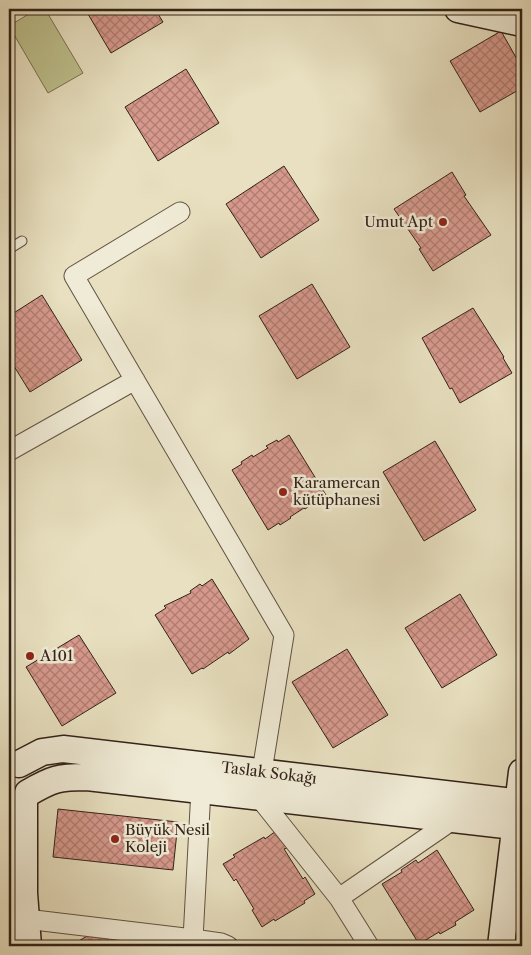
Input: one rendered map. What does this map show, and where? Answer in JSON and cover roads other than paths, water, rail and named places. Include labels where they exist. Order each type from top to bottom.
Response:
[{"type":"street","points":[[458,9],[522,23]]},
{"type":"street","points":[[180,212],[74,276],[284,635],[260,784],[339,898],[369,946]]},
{"type":"street","points":[[9,451],[135,380]]},
{"type":"street","name":"Taslak Sokağı","points":[[12,759],[63,749],[260,784],[520,815]]},
{"type":"street","points":[[12,759],[28,777],[29,785],[20,801],[28,946]]},
{"type":"street","points":[[501,946],[520,815],[522,772]]},
{"type":"street","name":"Taslak Sokağı","points":[[20,801],[52,779],[86,776],[201,789],[260,784],[348,808],[454,819],[520,815]]},
{"type":"street","points":[[193,938],[201,789]]},
{"type":"street","points":[[339,898],[454,819]]},
{"type":"street","points":[[26,919],[193,938],[228,946]]},
{"type":"lane","points":[[9,248],[22,241]]},
{"type":"tram line","points":[[515,946],[522,881]]},
{"type":"place","name":"Umut Apt","points":[[443,222]]},
{"type":"place","name":"Karamercan kütüphanesi","points":[[283,492]]},
{"type":"place","name":"A101","points":[[30,656]]},
{"type":"place","name":"Büyük Nesil Koleji","points":[[115,839]]}]
